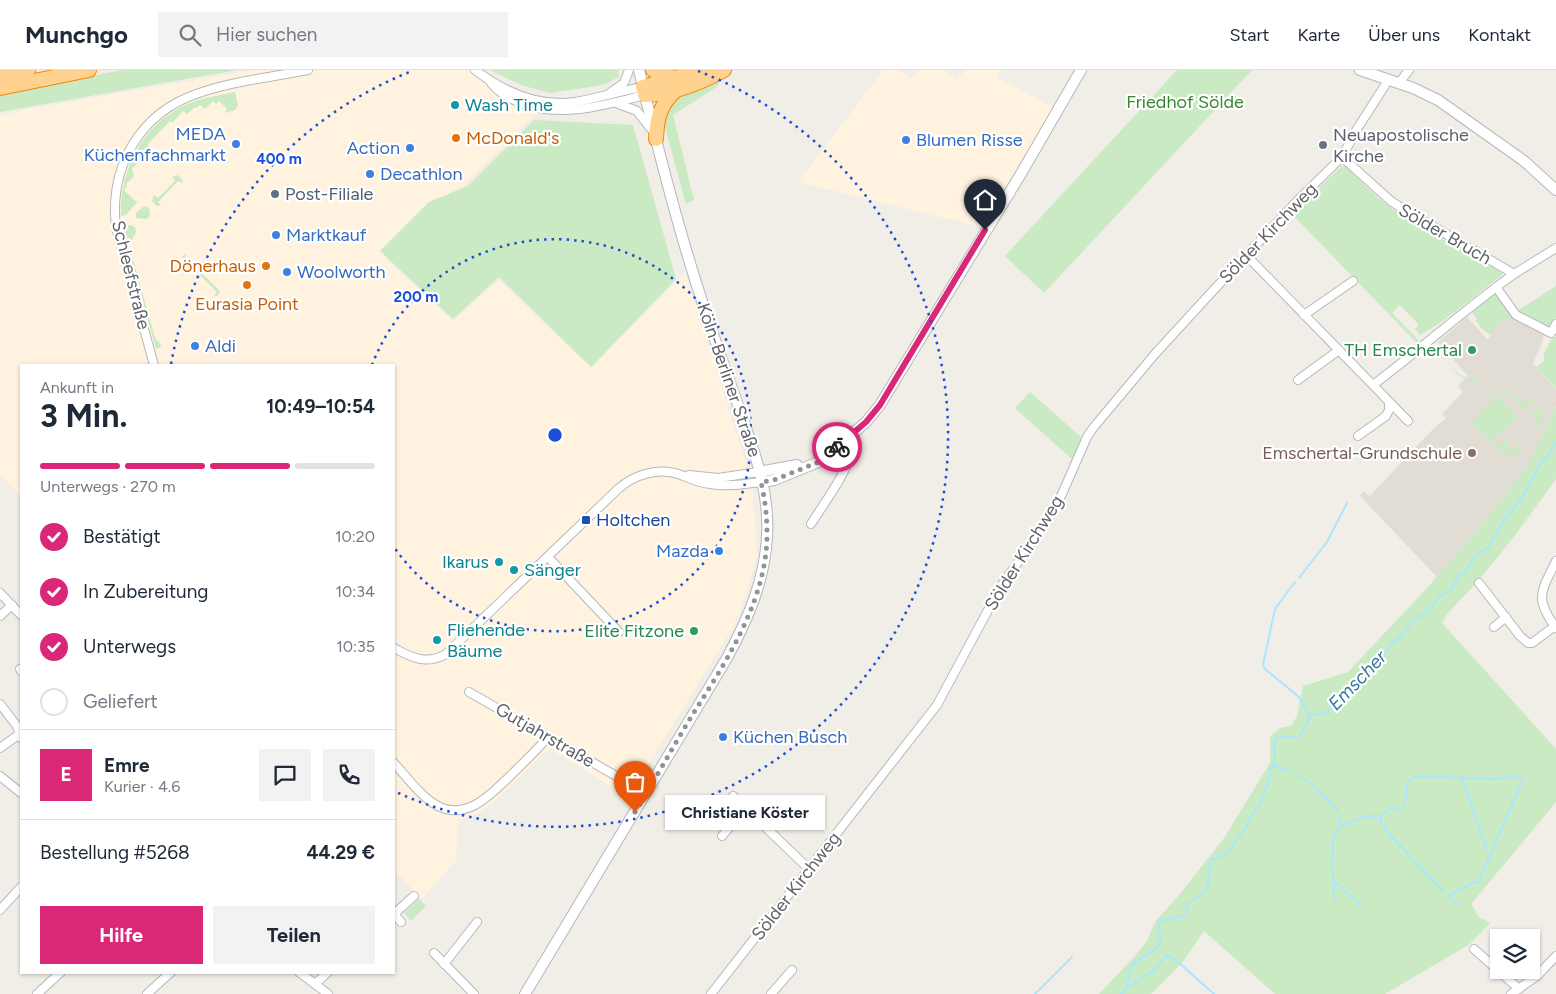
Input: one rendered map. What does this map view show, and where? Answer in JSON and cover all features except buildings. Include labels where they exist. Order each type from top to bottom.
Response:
[{"type":"highway","points":[[0,75],[28,70]]},
{"type":"highway","points":[[0,88],[89,70]]},
{"type":"highway","points":[[653,70],[676,84]]},
{"type":"highway","points":[[656,139],[658,119],[662,105],[676,84],[704,70]]},
{"type":"highway","points":[[644,91],[724,70]]},
{"type":"main road","name":"Köln-Berliner Straße","points":[[525,994],[728,658],[753,603],[760,581],[767,536],[766,506],[760,477],[748,436],[703,305],[638,70]]},
{"type":"main road","points":[[760,477],[774,480],[821,461],[826,454],[841,444],[866,422],[890,390],[1041,140],[1081,70]]},
{"type":"main road","points":[[1360,70],[1425,93],[1451,108],[1524,161],[1556,190]]},
{"type":"street","name":"Schleefstraße","points":[[154,364],[116,228],[116,186],[126,156],[138,136],[154,119],[178,102],[217,88],[308,70]]},
{"type":"street","points":[[475,70],[511,92],[541,102],[572,102],[644,91]]},
{"type":"street","points":[[605,96],[624,83],[629,70]]},
{"type":"street","name":"Sölder Kirchweg","points":[[711,994],[937,705],[1001,586],[1046,524],[1062,494],[1087,436],[1093,428],[1155,354],[1300,198],[1342,157],[1357,129],[1394,81],[1409,70]]},
{"type":"street","points":[[487,79],[506,96],[520,103],[540,108],[574,110],[616,103],[644,91]]},
{"type":"street","points":[[616,103],[632,108],[639,113],[650,126],[656,139]]},
{"type":"street","name":"Sölder Bruch","points":[[1342,157],[1392,202],[1514,274]]},
{"type":"street","points":[[1373,385],[1496,287],[1556,248]]},
{"type":"street","points":[[1246,255],[1388,402],[1408,420]]},
{"type":"street","points":[[1304,315],[1353,281]]},
{"type":"street","points":[[1496,287],[1516,315],[1551,333],[1556,324]]},
{"type":"street","points":[[1298,380],[1339,350]]},
{"type":"street","points":[[1358,436],[1386,416],[1389,410],[1388,402]]},
{"type":"street","points":[[811,524],[848,461],[841,444]]},
{"type":"street","points":[[395,648],[418,659],[432,660],[446,654],[618,489],[632,479],[654,472],[671,472],[699,482],[720,485],[760,477]]},
{"type":"street","points":[[548,557],[619,632]]},
{"type":"street","points":[[1479,583],[1528,643],[1532,643],[1555,627],[1544,610],[1541,600],[1543,587],[1556,561]]},
{"type":"street","points":[[0,593],[20,614]]},
{"type":"street","points":[[0,616],[12,605]]},
{"type":"street","points":[[1494,627],[1506,617]]},
{"type":"street","name":"Gutjahrstraße","points":[[469,692],[646,793]]},
{"type":"street","points":[[0,704],[20,733]]},
{"type":"street","points":[[0,748],[20,736]]},
{"type":"street","points":[[395,764],[437,805],[454,811],[466,809],[491,795],[548,737]]},
{"type":"street","points":[[0,776],[20,792]]},
{"type":"street","points":[[733,796],[809,869]]},
{"type":"street","points":[[722,836],[746,808]]},
{"type":"street","points":[[0,910],[20,888]]},
{"type":"street","points":[[395,913],[414,896]]},
{"type":"street","points":[[395,915],[401,922]]},
{"type":"street","points":[[444,964],[477,922]]},
{"type":"street","points":[[1474,948],[1519,989]]},
{"type":"street","points":[[434,953],[474,994]]},
{"type":"street","points":[[1511,994],[1537,976],[1556,956]]},
{"type":"street","points":[[772,994],[792,970]]},
{"type":"street","points":[[38,994],[58,974]]},
{"type":"street","points":[[147,994],[169,974]]},
{"type":"street","points":[[302,974],[328,994]]},
{"type":"street","points":[[315,984],[326,974]]},
{"type":"shaded area","points":[[253,70],[483,70],[545,105],[463,187],[451,192],[386,259],[453,321],[499,280],[591,368],[685,273],[752,481],[757,554],[750,583],[734,626],[628,797],[550,749],[493,803],[469,818],[458,819],[456,861],[422,899],[395,871],[395,364],[20,364],[20,495],[0,474],[0,116],[28,109]]},
{"type":"shaded area","points":[[883,70],[899,70],[911,79],[919,70],[945,70],[957,79],[965,70],[1002,70],[997,78],[1054,107],[981,227],[798,182]]},
{"type":"shaded area","name":"Emschertal-Grundschule","points":[[1467,317],[1488,340],[1499,322],[1513,317],[1544,334],[1533,363],[1556,389],[1556,406],[1532,461],[1437,577],[1360,496],[1363,491],[1370,496],[1431,431],[1446,418],[1442,414],[1463,392],[1458,386],[1468,376],[1438,342]]},
{"type":"green space","points":[[122,70],[237,70],[0,112],[0,94]]},
{"type":"green space","points":[[490,70],[618,70],[619,77],[603,85],[550,93],[521,85]]},
{"type":"green space","name":"Friedhof Sölde","points":[[1177,70],[1252,70],[1044,293],[1005,256]]},
{"type":"green space","points":[[720,77],[718,86],[673,115],[694,200],[686,204],[663,120],[671,100]]},
{"type":"green space","points":[[235,92],[238,105],[235,110],[225,113],[227,109],[219,101],[216,104],[213,101],[205,109],[200,105],[187,114],[183,111],[172,123],[170,121],[148,144],[141,153],[143,155],[139,159],[141,160],[132,168],[134,176],[126,184],[127,187],[124,190],[136,202],[139,200],[126,215],[121,216],[125,180],[139,147],[149,133],[176,110],[198,100]]},
{"type":"green space","points":[[534,120],[633,125],[676,279],[591,367],[499,277],[453,319],[380,251],[429,202],[468,186]]},
{"type":"green space","points":[[1342,166],[1346,167],[1377,197],[1394,210],[1501,272],[1502,275],[1452,314],[1420,335],[1415,329],[1419,325],[1400,305],[1392,313],[1419,341],[1417,343],[1292,214]]},
{"type":"green space","points":[[178,175],[183,183],[178,181],[158,202],[161,205],[157,206],[152,201],[154,195],[158,198],[175,181],[172,177]]},
{"type":"green space","points":[[144,206],[149,208],[150,216],[146,219],[136,218],[136,213]]},
{"type":"green space","points":[[131,225],[135,227],[136,232],[129,245],[155,338],[161,345],[160,348],[156,349],[122,226]]},
{"type":"green space","points":[[195,267],[220,291],[217,296],[214,296],[217,292],[193,268]]},
{"type":"green space","points":[[1556,286],[1556,318],[1550,326],[1547,327],[1516,312]]},
{"type":"green space","points":[[1496,293],[1513,317],[1499,322],[1491,335],[1484,331],[1475,320],[1477,319],[1472,312]]},
{"type":"green space","points":[[1553,336],[1556,337],[1556,388],[1537,367],[1544,361],[1544,354]]},
{"type":"green space","points":[[1449,364],[1464,377],[1477,380],[1493,395],[1490,398],[1488,397],[1490,394],[1477,381],[1474,384],[1457,374]]},
{"type":"green space","points":[[1506,389],[1519,402],[1533,400],[1538,407],[1542,416],[1542,424],[1536,431],[1535,429],[1541,424],[1531,416],[1538,408],[1533,402],[1524,410],[1506,392],[1499,398],[1517,417],[1493,440],[1498,446],[1505,440],[1512,451],[1521,443],[1521,449],[1513,456],[1500,452],[1472,423]]},
{"type":"green space","points":[[1030,392],[1081,437],[1073,460],[1015,408]]},
{"type":"green space","points":[[1556,407],[1556,479],[1516,534],[1479,580],[1447,614],[1442,623],[1556,749],[1556,802],[1471,904],[1479,917],[1490,923],[1470,944],[1385,994],[1275,994],[1204,931],[1182,963],[1151,994],[1099,994],[1136,955],[1147,941],[1155,922],[1180,894],[1224,838],[1270,763],[1270,737],[1280,728],[1291,726],[1297,716],[1303,686],[1348,672],[1428,587],[1487,518],[1531,461]]},
{"type":"green space","points":[[419,899],[426,906],[411,921],[404,913]]},
{"type":"waterway","name":"Emscher","points":[[1121,994],[1127,987],[1133,965],[1155,949],[1161,942],[1158,929],[1160,921],[1181,917],[1185,914],[1188,903],[1206,892],[1210,862],[1212,859],[1223,856],[1245,829],[1252,814],[1260,804],[1269,780],[1270,770],[1275,762],[1274,746],[1276,739],[1300,735],[1311,716],[1328,712],[1337,697],[1358,682],[1365,668],[1382,659],[1389,646],[1404,633],[1413,621],[1425,613],[1439,598],[1451,589],[1458,576],[1464,573],[1476,556],[1489,547],[1505,519],[1522,498],[1541,463],[1556,443]]},
{"type":"waterway","points":[[1299,578],[1327,542],[1347,503]]},
{"type":"waterway","points":[[1295,582],[1275,609],[1263,665],[1265,669],[1299,697],[1310,717]]},
{"type":"waterway","points":[[1274,765],[1290,772]]},
{"type":"waterway","points":[[1381,816],[1392,807],[1401,810],[1407,795],[1407,784],[1413,776],[1495,779],[1518,776]]},
{"type":"waterway","points":[[1298,777],[1304,778],[1339,811]]},
{"type":"waterway","points":[[1462,778],[1487,849]]},
{"type":"waterway","points":[[1483,871],[1523,779]]},
{"type":"waterway","points":[[1340,817],[1339,822],[1344,825],[1368,816],[1381,816]]},
{"type":"waterway","points":[[1381,816],[1381,823],[1386,827],[1388,833],[1443,891]]},
{"type":"waterway","points":[[1333,861],[1333,840],[1340,825]]},
{"type":"waterway","points":[[1333,867],[1334,900]]},
{"type":"waterway","points":[[1459,905],[1449,895],[1472,883],[1479,882],[1482,873]]},
{"type":"waterway","points":[[1334,881],[1361,906]]},
{"type":"waterway","points":[[1128,986],[1152,972],[1167,955],[1178,962],[1214,994]]},
{"type":"waterway","name":"Sölder Bruch","points":[[1035,994],[1072,957]]},
{"type":"way so far","points":[[635,812],[728,658],[756,597],[767,536],[766,506],[761,482],[774,480],[821,461],[826,454],[837,447]]},
{"type":"place","name":"Wash Time","points":[[455,105]]},
{"type":"place","name":"McDonald's","points":[[456,138]]},
{"type":"place","name":"Blumen Risse","points":[[906,140]]},
{"type":"place","name":"MEDA Küchenfachmarkt","points":[[236,144]]},
{"type":"place","name":"Neuapostolische Kirche","points":[[1323,145]]},
{"type":"place","name":"Action","points":[[410,148]]},
{"type":"place","name":"Decathlon","points":[[370,174]]},
{"type":"place","name":"Post-Filiale","points":[[275,194]]},
{"type":"place","name":"Marktkauf","points":[[276,235]]},
{"type":"place","name":"Dönerhaus","points":[[266,266]]},
{"type":"place","name":"Woolworth","points":[[287,272]]},
{"type":"place","name":"Eurasia Point","points":[[247,285]]},
{"type":"place","name":"Aldi","points":[[195,346]]},
{"type":"place","name":"TH Emschertal","points":[[1472,350]]},
{"type":"place","name":"Emschertal-Grundschule","points":[[1472,453]]},
{"type":"place","name":"Holtchen","points":[[586,520]]},
{"type":"place","name":"Mazda","points":[[719,551]]},
{"type":"place","name":"Ikarus","points":[[499,562]]},
{"type":"place","name":"Sänger","points":[[514,570]]},
{"type":"place","name":"Elite Fitzone","points":[[694,631]]},
{"type":"place","name":"Fliehende Bäume","points":[[437,640]]},
{"type":"place","name":"Küchen Busch","points":[[723,737]]},
{"type":"place","name":"Christiane Köster","points":[[635,812]]},
{"type":"route","points":[[837,447],[866,422],[880,405],[985,230]]}]
